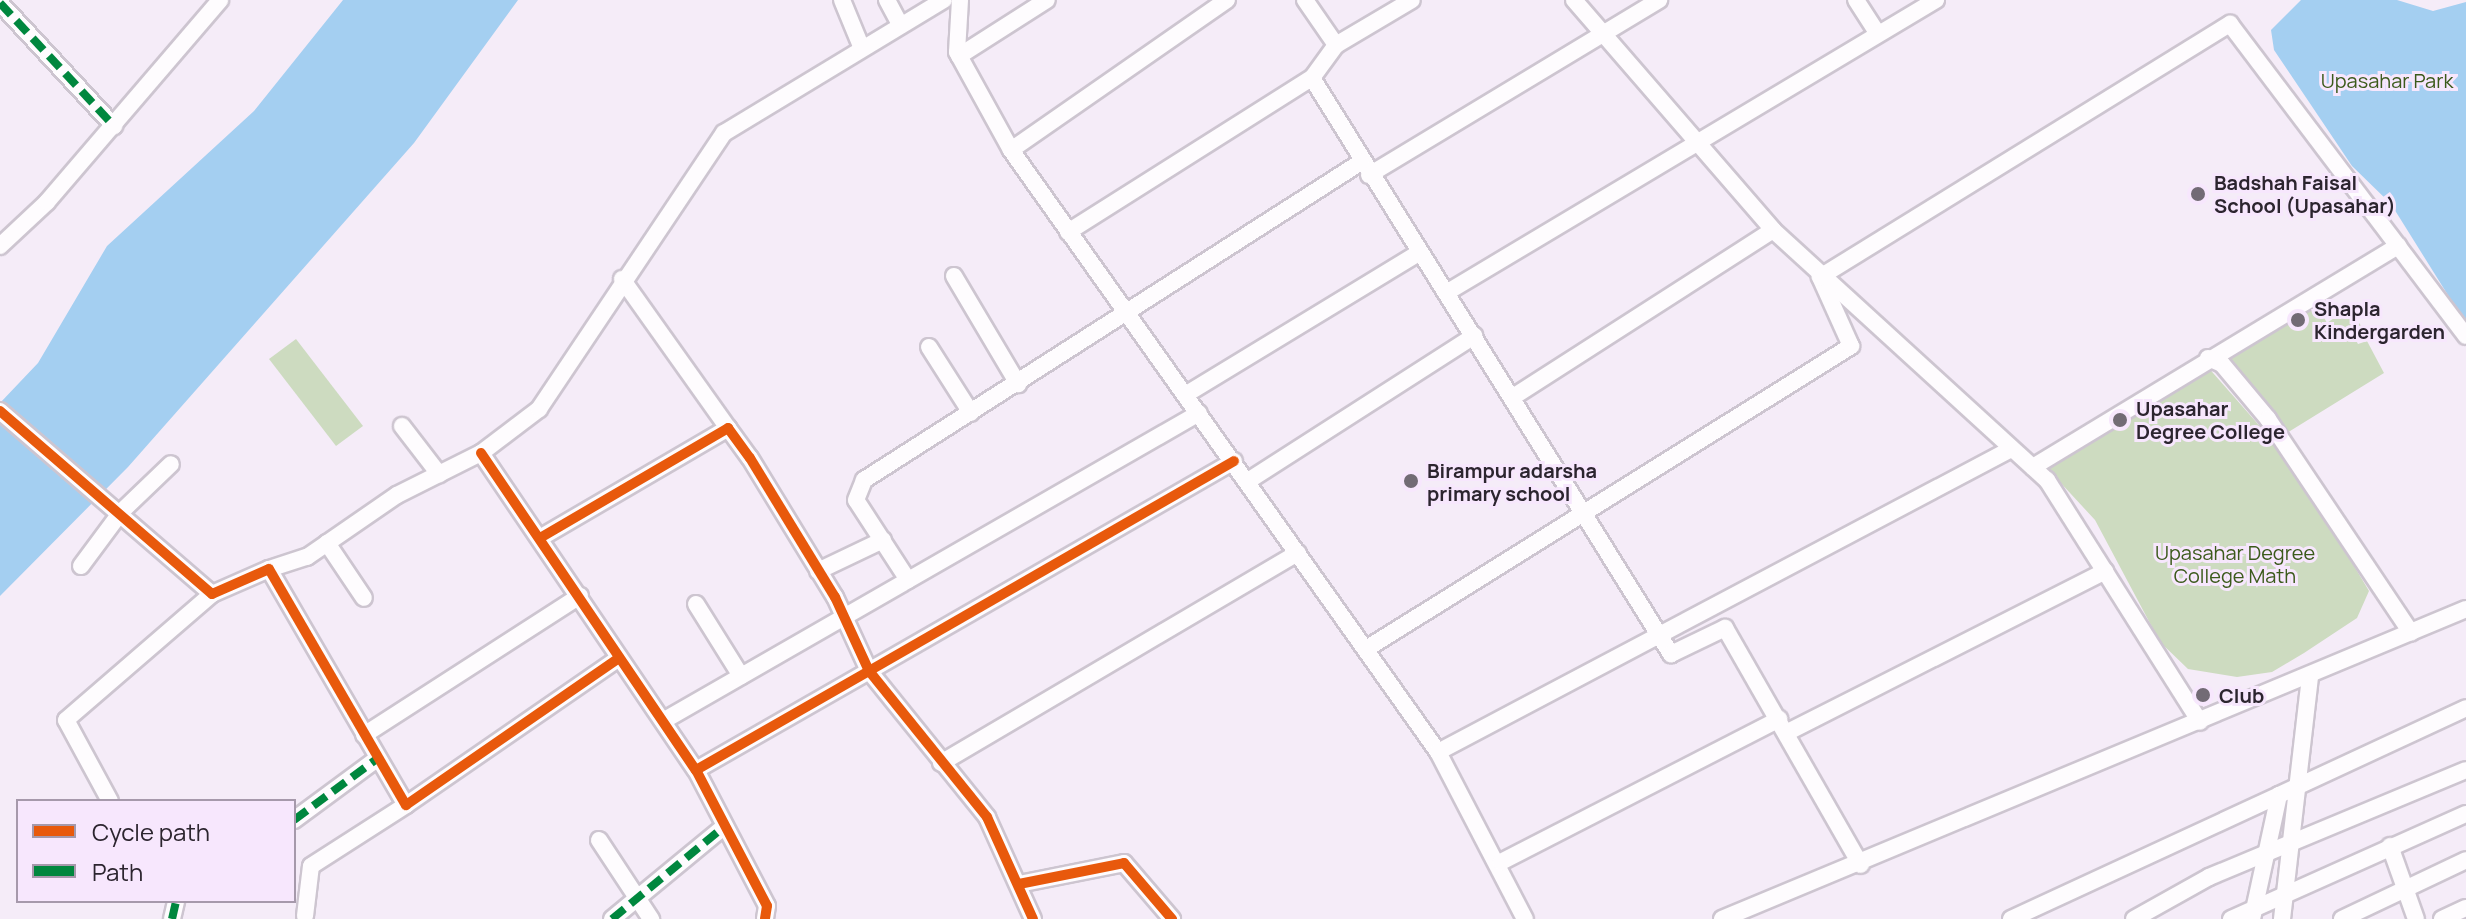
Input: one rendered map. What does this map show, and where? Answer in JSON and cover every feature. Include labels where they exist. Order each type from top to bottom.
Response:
[{"type":"street","points":[[0,246],[114,126],[220,0]]},
{"type":"street","points":[[842,0],[861,46]]},
{"type":"street","points":[[887,0],[900,24]]},
{"type":"street","points":[[109,799],[66,720],[212,594],[327,543],[439,474],[481,453],[539,409],[622,279],[724,133],[861,46],[944,0]]},
{"type":"street","points":[[960,0],[959,56],[1011,150],[1126,317],[1234,461],[1438,752],[1501,862],[1525,919]]},
{"type":"street","points":[[959,56],[1047,0]]},
{"type":"street","points":[[1011,150],[1227,0]]},
{"type":"street","points":[[1305,0],[1336,45]]},
{"type":"street","points":[[1068,232],[1312,78],[1336,45],[1412,0]]},
{"type":"street","points":[[1574,0],[1773,230],[1820,277],[2033,467],[2105,571],[2200,722]]},
{"type":"street","points":[[908,580],[856,500],[864,480],[1365,168],[1603,36],[1659,0]]},
{"type":"street","points":[[1856,0],[1878,34]]},
{"type":"street","points":[[1446,293],[1694,140],[1936,0]]},
{"type":"street","points":[[0,3],[114,126]]},
{"type":"street","points":[[1820,277],[2230,24],[2466,336]]},
{"type":"street","points":[[1312,78],[1365,168],[1589,516],[1671,654],[1725,628],[1861,865]]},
{"type":"street","points":[[1513,397],[1773,230]]},
{"type":"street","points":[[2033,467],[2208,358],[2398,246]]},
{"type":"street","points":[[1185,395],[1420,252]]},
{"type":"street","points":[[954,276],[1018,384]]},
{"type":"street","points":[[1366,649],[1589,516],[1851,346],[1820,277]]},
{"type":"street","points":[[622,279],[728,428],[818,571],[844,616],[869,671],[987,817],[1033,919]]},
{"type":"street","points":[[1248,481],[1474,336]]},
{"type":"street","points":[[929,347],[971,413]]},
{"type":"street","points":[[2208,358],[2222,364],[2268,419],[2411,633]]},
{"type":"street","points":[[0,411],[121,512],[212,594]]},
{"type":"street","points":[[663,721],[1199,413]]},
{"type":"street","points":[[402,426],[439,474]]},
{"type":"street","points":[[540,538],[728,428]]},
{"type":"street","points":[[1438,752],[1657,631],[2011,449]]},
{"type":"street","points":[[481,453],[696,770],[767,906],[765,919]]},
{"type":"street","points":[[696,770],[1234,461]]},
{"type":"street","points":[[81,566],[121,512],[171,464]]},
{"type":"street","points":[[818,571],[883,540]]},
{"type":"street","points":[[327,543],[364,598]]},
{"type":"street","points":[[941,763],[1298,553]]},
{"type":"street","points":[[269,569],[406,805]]},
{"type":"street","points":[[1501,862],[2105,571]]},
{"type":"street","points":[[364,735],[580,596]]},
{"type":"street","points":[[696,604],[741,676]]},
{"type":"street","points":[[1722,919],[1861,865],[2466,609]]},
{"type":"street","points":[[305,916],[311,866],[406,805],[619,658]]},
{"type":"street","points":[[2282,919],[2301,786],[2310,676]]},
{"type":"street","points":[[2011,919],[2466,708]]},
{"type":"street","points":[[296,819],[378,758]]},
{"type":"street","points":[[2134,919],[2209,877],[2269,857],[2466,770]]},
{"type":"street","points":[[2254,913],[2269,857],[2279,795]]},
{"type":"street","points":[[2231,919],[2254,913],[2285,893],[2466,814]]},
{"type":"street","points":[[612,919],[725,826]]},
{"type":"street","points":[[599,840],[651,919]]},
{"type":"street","points":[[2390,846],[2416,919]]},
{"type":"street","points":[[2342,919],[2466,860]]},
{"type":"street","points":[[1019,884],[1124,863],[1172,919]]},
{"type":"street","points":[[2442,919],[2466,908]]},
{"type":"green space","points":[[2312,296],[2327,323],[2348,308],[2362,327],[2353,335],[2358,344],[2367,341],[2384,373],[2285,434],[2222,357]]},
{"type":"green space","points":[[296,339],[363,426],[336,446],[269,359]]},
{"type":"green space","name":"Upasahar Degree College Math","points":[[2206,365],[2293,464],[2369,591],[2357,618],[2272,672],[2237,677],[2188,669],[2160,642],[2095,520],[2046,467]]},
{"type":"water","points":[[343,0],[518,0],[414,143],[128,467],[0,596],[0,403],[38,363],[107,246],[254,111]]},
{"type":"water","name":"Upasahar Park","points":[[2301,0],[2397,0],[2433,11],[2466,2],[2466,324],[2391,204],[2352,166],[2274,50],[2271,30]]},
{"type":"marked path","points":[[0,3],[114,126]]},
{"type":"marked path","points":[[296,819],[378,758]]},
{"type":"marked path","points":[[612,919],[725,826]]},
{"type":"marked path","points":[[172,919],[176,903]]},
{"type":"cycle path","points":[[0,411],[212,594],[269,569],[406,805],[619,658]]},
{"type":"cycle path","points":[[540,538],[728,428],[750,458],[835,597],[869,671],[696,770]]},
{"type":"cycle path","points":[[481,453],[696,770],[767,906],[765,919]]},
{"type":"cycle path","points":[[1033,919],[987,817],[869,671],[1234,461]]},
{"type":"cycle path","points":[[1019,884],[1124,863],[1172,919]]},
{"type":"place","name":"Badshah Faisal School (Upasahar)","points":[[2198,194]]},
{"type":"place","name":"Shapla Kindergarden","points":[[2298,320]]},
{"type":"place","name":"Upasahar Degree College","points":[[2120,420]]},
{"type":"place","name":"Birampur adarsha primary school","points":[[1411,481]]},
{"type":"place","name":"Club","points":[[2203,695]]}]
